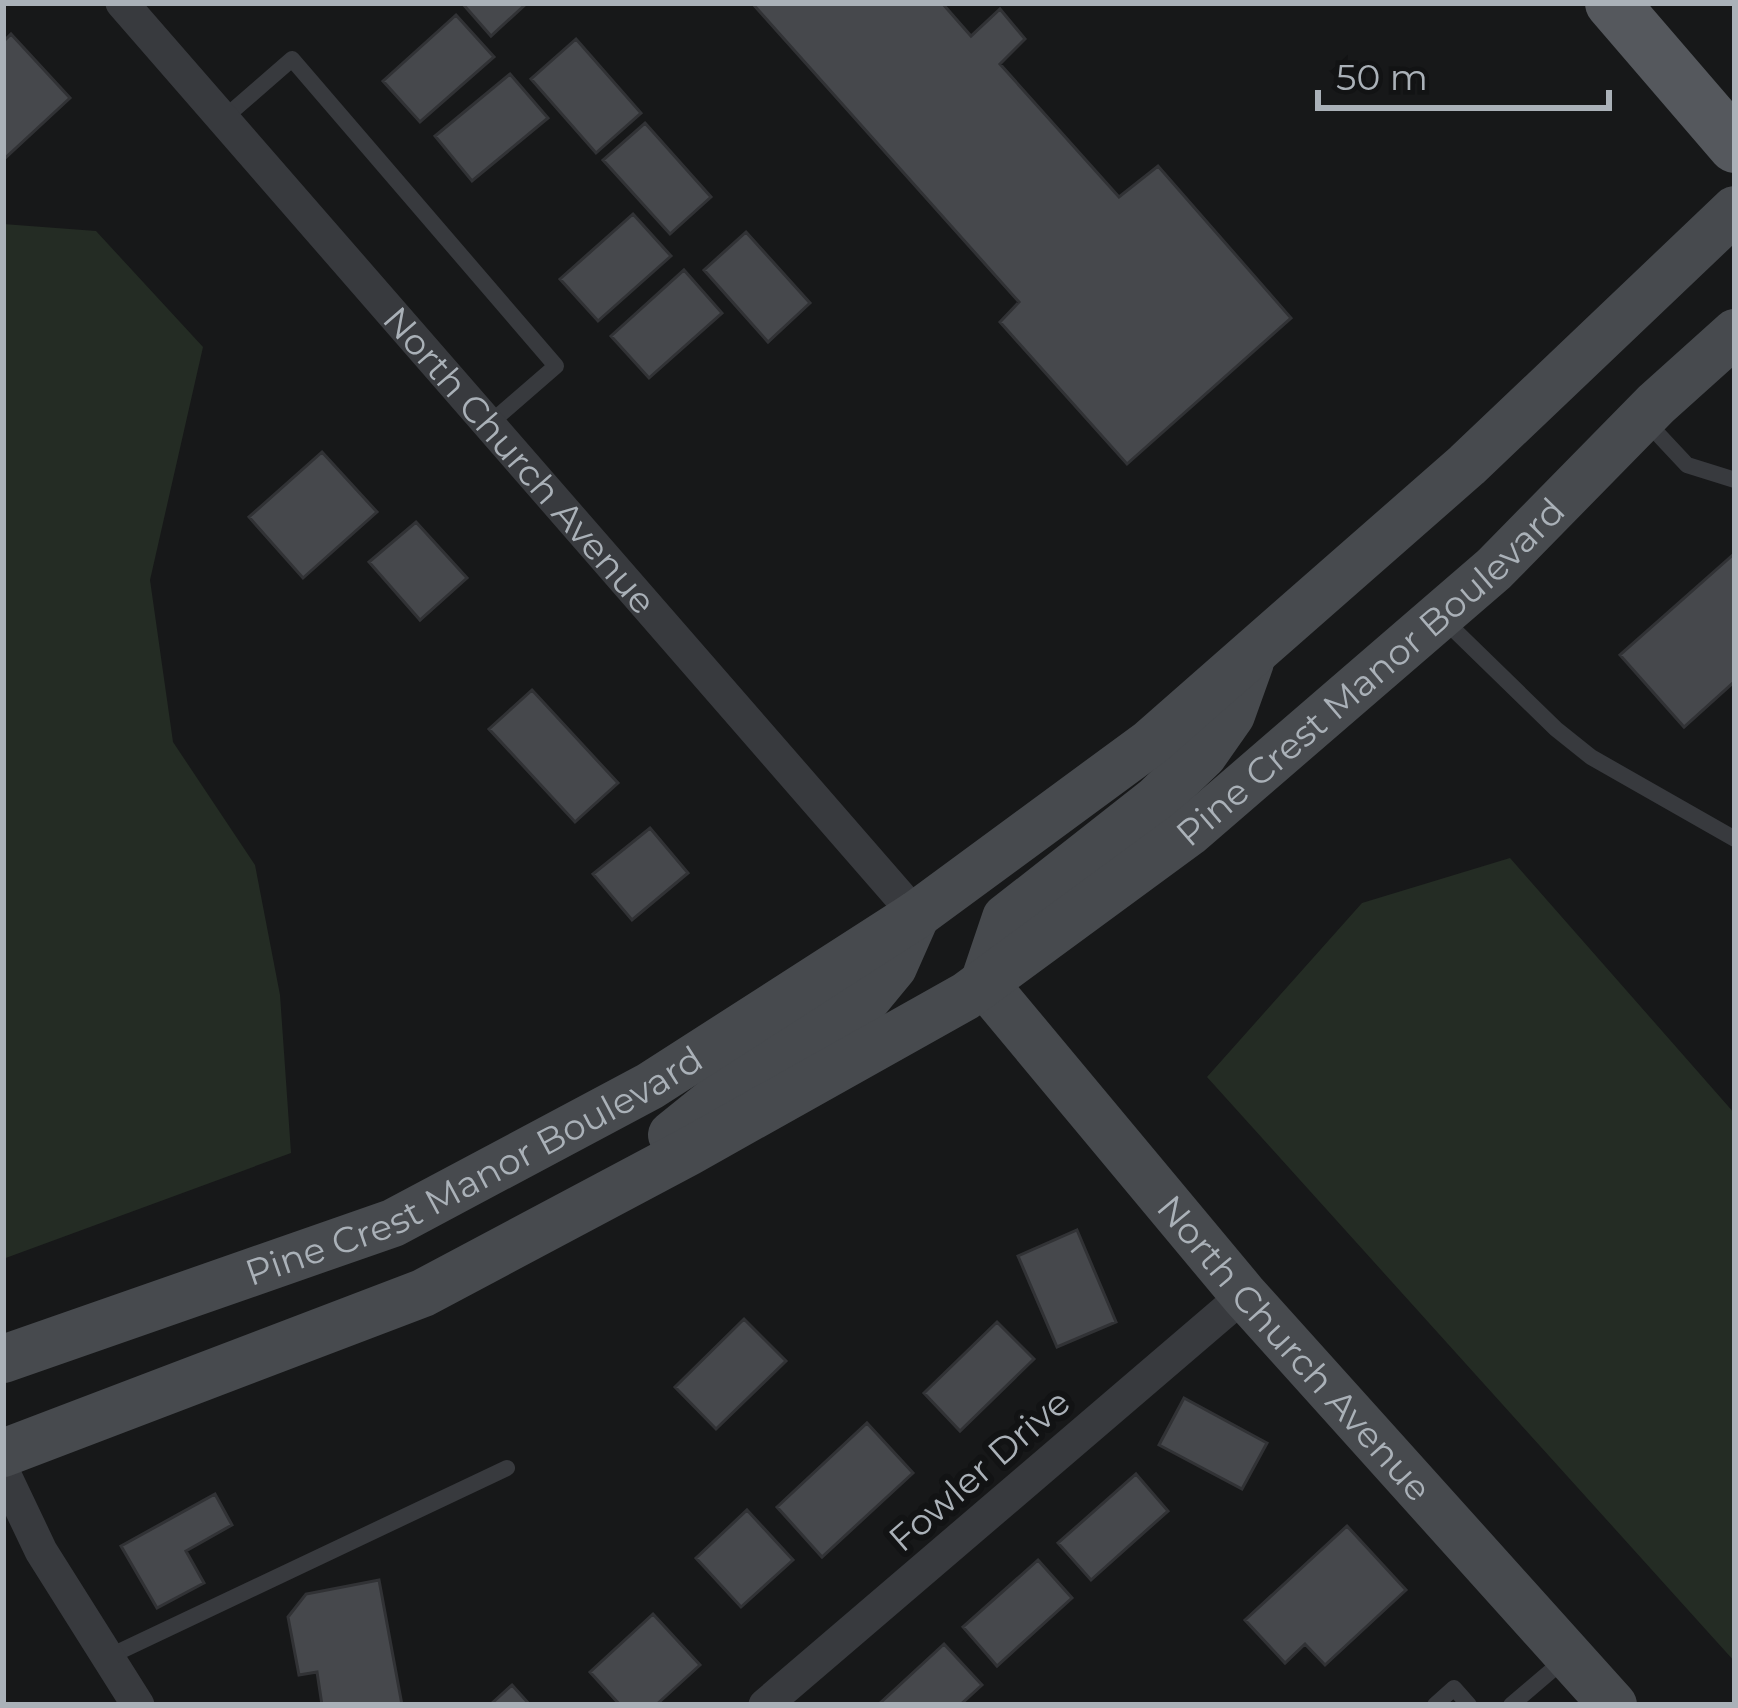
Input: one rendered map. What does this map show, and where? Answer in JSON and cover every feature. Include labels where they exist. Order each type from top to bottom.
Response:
[{"type":"main road","points":[[1612,3],[1735,146]]},
{"type":"main road","name":"Pine Crest Manor Boulevard","points":[[3,1359],[393,1223],[650,1086],[916,915],[1150,743],[1467,465],[1735,210]]},
{"type":"main road","name":"Pine Crest Manor Boulevard","points":[[3,1453],[423,1293],[748,1118],[984,983],[1188,833],[1440,616],[1735,333]]},
{"type":"main road","name":"Pine Crest Manor Boulevard","points":[[984,983],[1006,918],[1156,801],[1203,755],[1231,716],[1253,653]]},
{"type":"main road","name":"Pine Crest Manor Boulevard","points":[[596,1201],[750,1072],[860,1007],[893,967],[916,915]]},
{"type":"main road","name":"North Church Avenue","points":[[984,983],[1244,1295],[1613,1705]]},
{"type":"street","name":"North Church Avenue","points":[[122,3],[916,915]]},
{"type":"street","name":"Fowler Drive","points":[[765,1705],[1244,1295]]},
{"type":"street","points":[[3,1471],[41,1551],[139,1705]]},
{"type":"lane","points":[[223,119],[292,59],[556,365],[489,424]]},
{"type":"lane","points":[[1643,418],[1688,465],[1735,480]]},
{"type":"lane","points":[[1440,616],[1556,730],[1592,757],[1735,839]]},
{"type":"lane","points":[[108,1657],[507,1468]]},
{"type":"lane","points":[[1511,1705],[1569,1656]]},
{"type":"lane","points":[[1435,1705],[1454,1688],[1469,1705]]},
{"type":"shaded area","points":[[3,224],[96,231],[203,347],[150,580],[173,742],[255,865],[280,995],[291,1153],[3,1259]]},
{"type":"shaded area","points":[[1510,858],[1735,1114],[1735,1662],[1207,1077],[1362,903]]},
{"type":"building","points":[[462,3],[527,3],[491,36]]},
{"type":"building","points":[[752,3],[942,3],[971,36],[1000,9],[1025,39],[1000,64],[1119,197],[1158,166],[1291,318],[1127,464],[1000,322],[1019,302]]},
{"type":"building","points":[[456,15],[494,57],[420,122],[383,81]]},
{"type":"building","points":[[11,34],[70,98],[3,160],[3,42]]},
{"type":"building","points":[[576,39],[641,113],[596,153],[531,79]]},
{"type":"building","points":[[510,74],[548,118],[472,181],[435,136]]},
{"type":"building","points":[[645,123],[711,197],[670,234],[603,160]]},
{"type":"building","points":[[633,214],[671,256],[598,321],[560,279]]},
{"type":"building","points":[[746,232],[810,303],[768,342],[704,270]]},
{"type":"building","points":[[684,270],[722,313],[649,378],[611,336]]},
{"type":"building","points":[[322,452],[377,512],[303,578],[249,517]]},
{"type":"building","points":[[416,522],[467,578],[420,620],[369,562]]},
{"type":"building","points":[[1735,553],[1735,681],[1684,727],[1620,655]]},
{"type":"building","points":[[532,690],[618,783],[575,822],[489,729]]},
{"type":"building","points":[[650,828],[688,873],[632,920],[593,874]]},
{"type":"building","points":[[1077,1230],[1116,1322],[1057,1347],[1018,1256]]},
{"type":"building","points":[[744,1319],[786,1361],[716,1429],[675,1387]]},
{"type":"building","points":[[997,1322],[1034,1359],[960,1431],[924,1393]]},
{"type":"building","points":[[1184,1398],[1267,1443],[1242,1489],[1159,1445]]},
{"type":"building","points":[[867,1423],[913,1473],[822,1557],[777,1507]]},
{"type":"building","points":[[1136,1474],[1168,1511],[1091,1580],[1058,1543]]},
{"type":"building","points":[[215,1494],[232,1525],[186,1551],[204,1583],[157,1608],[121,1546]]},
{"type":"building","points":[[747,1510],[793,1560],[741,1607],[696,1558]]},
{"type":"building","points":[[1347,1526],[1406,1590],[1325,1665],[1305,1644],[1285,1663],[1245,1620]]},
{"type":"building","points":[[1038,1560],[1072,1598],[997,1666],[963,1627]]},
{"type":"building","points":[[379,1580],[402,1705],[322,1705],[317,1672],[299,1675],[288,1617],[306,1594]]},
{"type":"building","points":[[653,1614],[700,1665],[656,1705],[620,1705],[590,1672]]},
{"type":"building","points":[[944,1644],[982,1685],[960,1705],[878,1705]]},
{"type":"building","points":[[512,1685],[530,1705],[490,1705]]}]
